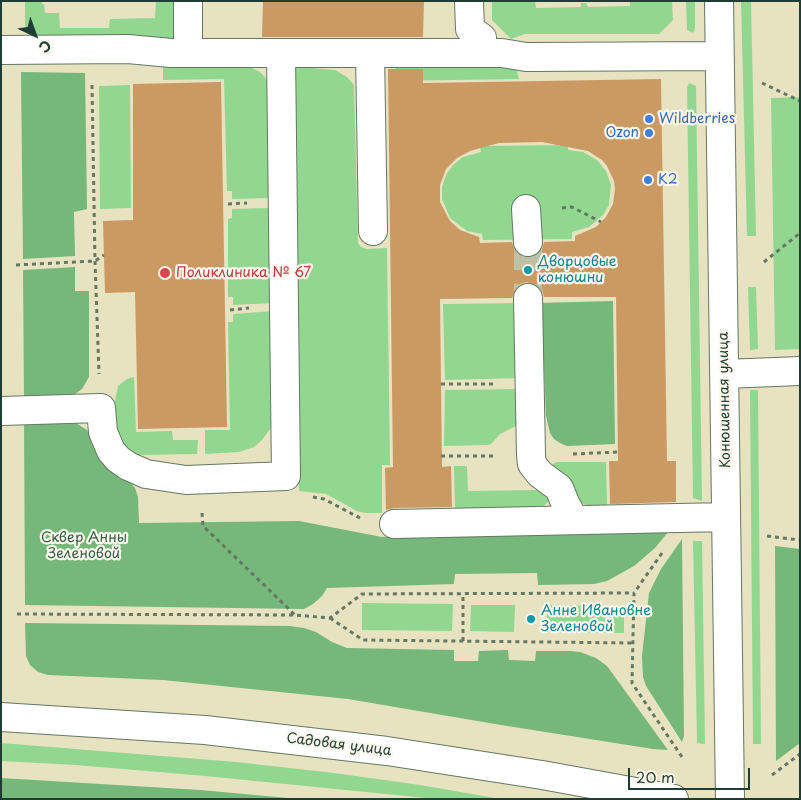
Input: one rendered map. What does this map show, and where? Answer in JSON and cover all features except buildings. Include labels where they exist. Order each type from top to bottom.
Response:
[{"type":"street","points":[[188,1],[188,53]]},
{"type":"street","points":[[469,1],[470,30],[482,38],[481,53]]},
{"type":"street","name":"Конюшенная улица","points":[[719,1],[730,799]]},
{"type":"street","points":[[1,50],[128,50],[188,53],[502,53],[526,57],[719,56]]},
{"type":"street","points":[[1,412],[101,408],[103,432],[111,451],[128,466],[146,474],[186,480],[286,476],[281,53]]},
{"type":"street","points":[[370,53],[373,231]]},
{"type":"street","points":[[526,209],[528,242]]},
{"type":"street","points":[[528,298],[530,455],[532,464],[540,474],[559,488],[574,519]]},
{"type":"street","points":[[724,374],[800,371]]},
{"type":"street","points":[[394,524],[726,517]]},
{"type":"street","name":"Садовая улица","points":[[1,716],[205,730],[387,750],[674,799]]},
{"type":"path","points":[[92,50],[95,261],[101,408]]},
{"type":"path","points":[[762,84],[800,101]]},
{"type":"path","points":[[526,209],[572,207],[601,222]]},
{"type":"path","points":[[764,262],[800,233]]},
{"type":"path","points":[[16,265],[95,261],[104,255]]},
{"type":"path","points":[[441,384],[530,384]]},
{"type":"path","points":[[286,476],[286,497],[308,496],[324,499],[357,517],[394,524]]},
{"type":"path","points":[[684,760],[632,683],[632,643],[634,593],[688,518]]},
{"type":"path","points":[[202,526],[295,616]]},
{"type":"path","points":[[767,536],[800,540]]},
{"type":"path","points":[[463,593],[463,641]]},
{"type":"path","points":[[330,618],[362,594],[634,593]]},
{"type":"path","points":[[18,614],[295,616],[330,618],[363,640],[632,643]]},
{"type":"path","points":[[772,775],[800,754]]},
{"type":"green space","points":[[25,1],[42,1],[45,13],[59,13],[60,28],[109,28],[110,19],[155,18],[156,1],[173,1],[173,38],[39,37],[25,32]]},
{"type":"green space","points":[[492,1],[535,1],[536,8],[581,7],[581,3],[586,3],[588,7],[630,6],[630,1],[672,1],[673,20],[659,34],[525,34],[511,39],[492,20]]},
{"type":"green space","points":[[686,1],[695,1],[695,29],[693,33],[687,30]]},
{"type":"green space","points":[[741,1],[751,1],[756,236],[747,236]]},
{"type":"green space","points":[[163,66],[250,67],[265,77],[268,83],[273,198],[232,199],[232,191],[227,191],[224,79],[163,80]]},
{"type":"green space","points":[[300,67],[335,70],[347,77],[354,85],[358,243],[366,249],[387,248],[390,465],[382,465],[382,513],[357,511],[326,494],[299,491],[293,77],[294,69]]},
{"type":"green space","points":[[511,67],[517,71],[519,79],[388,81],[388,77],[396,68]]},
{"type":"green space","points":[[21,72],[85,73],[87,209],[74,212],[75,256],[23,259]]},
{"type":"green space","points":[[689,83],[696,86],[702,501],[693,498],[687,87]]},
{"type":"green space","points":[[130,85],[131,208],[100,209],[99,86]]},
{"type":"green space","points":[[800,97],[800,349],[775,350],[771,98]]},
{"type":"green space","points":[[568,145],[568,150],[583,152],[597,160],[606,171],[611,185],[609,205],[603,215],[589,227],[572,232],[572,239],[483,240],[482,234],[467,231],[450,218],[442,199],[442,187],[446,175],[453,165],[463,157],[481,152],[480,146]]},
{"type":"green space","points":[[272,208],[274,303],[233,305],[233,297],[228,297],[228,219],[232,218],[232,209]]},
{"type":"green space","points":[[75,267],[75,291],[89,291],[89,377],[82,389],[71,397],[24,400],[23,270]]},
{"type":"green space","points":[[748,287],[756,287],[758,349],[750,350]]},
{"type":"green space","points":[[613,301],[615,444],[567,446],[554,439],[550,433],[546,416],[539,303]]},
{"type":"green space","points":[[522,303],[522,378],[445,380],[443,304]]},
{"type":"green space","points":[[274,311],[273,425],[254,447],[239,452],[205,454],[205,430],[230,430],[228,322],[233,322],[233,314]]},
{"type":"green space","points":[[134,377],[136,432],[172,431],[173,440],[198,440],[197,454],[139,455],[128,452],[117,435],[115,401],[118,386],[127,379]]},
{"type":"green space","points":[[522,389],[518,425],[500,434],[488,445],[444,446],[445,390]]},
{"type":"green space","points":[[750,390],[758,390],[761,744],[753,744]]},
{"type":"green space","name":"Сквер Анны Зеленовой","points":[[24,420],[71,420],[87,430],[135,488],[138,497],[139,523],[299,521],[382,537],[669,531],[655,548],[634,566],[607,581],[594,584],[538,585],[537,573],[455,574],[454,584],[327,588],[322,596],[304,609],[25,605]]},
{"type":"green space","points":[[557,462],[606,462],[607,506],[589,506],[581,503],[572,484],[551,468]]},
{"type":"green space","points":[[454,466],[467,466],[468,491],[540,490],[548,497],[548,502],[541,508],[455,508]]},
{"type":"green space","points":[[682,539],[684,736],[682,742],[646,686],[643,677],[642,656],[649,593],[661,569]]},
{"type":"green space","points":[[693,541],[702,541],[705,744],[697,743]]},
{"type":"green space","points":[[775,546],[800,549],[800,743],[776,761]]},
{"type":"green space","points":[[362,603],[453,604],[452,631],[362,630]]},
{"type":"green space","points":[[471,605],[515,605],[514,632],[470,631]]},
{"type":"green space","points":[[547,605],[624,606],[624,633],[547,632]]},
{"type":"green space","points":[[25,623],[290,626],[316,632],[332,642],[347,648],[454,650],[454,661],[478,661],[479,651],[508,650],[509,660],[535,661],[536,651],[580,652],[596,658],[607,666],[668,750],[501,725],[348,699],[163,680],[48,675],[38,672],[30,665],[26,656]]},
{"type":"green space","points":[[1,743],[236,762],[420,785],[501,799],[436,799],[205,776],[76,765],[1,761]]},
{"type":"green space","points":[[1,778],[200,790],[299,799],[1,799]]},
{"type":"tunnel","points":[[528,242],[528,298]]},
{"type":"place","name":"Wildberries","points":[[649,119]]},
{"type":"place","name":"Ozon","points":[[649,133]]},
{"type":"place","name":"К2","points":[[648,180]]},
{"type":"place","name":"Дворцовые конюшни","points":[[528,270]]},
{"type":"place","name":"Поликлиника № 67","points":[[165,273]]},
{"type":"place","name":"Анне Ивановне Зеленовой","points":[[531,619]]}]
